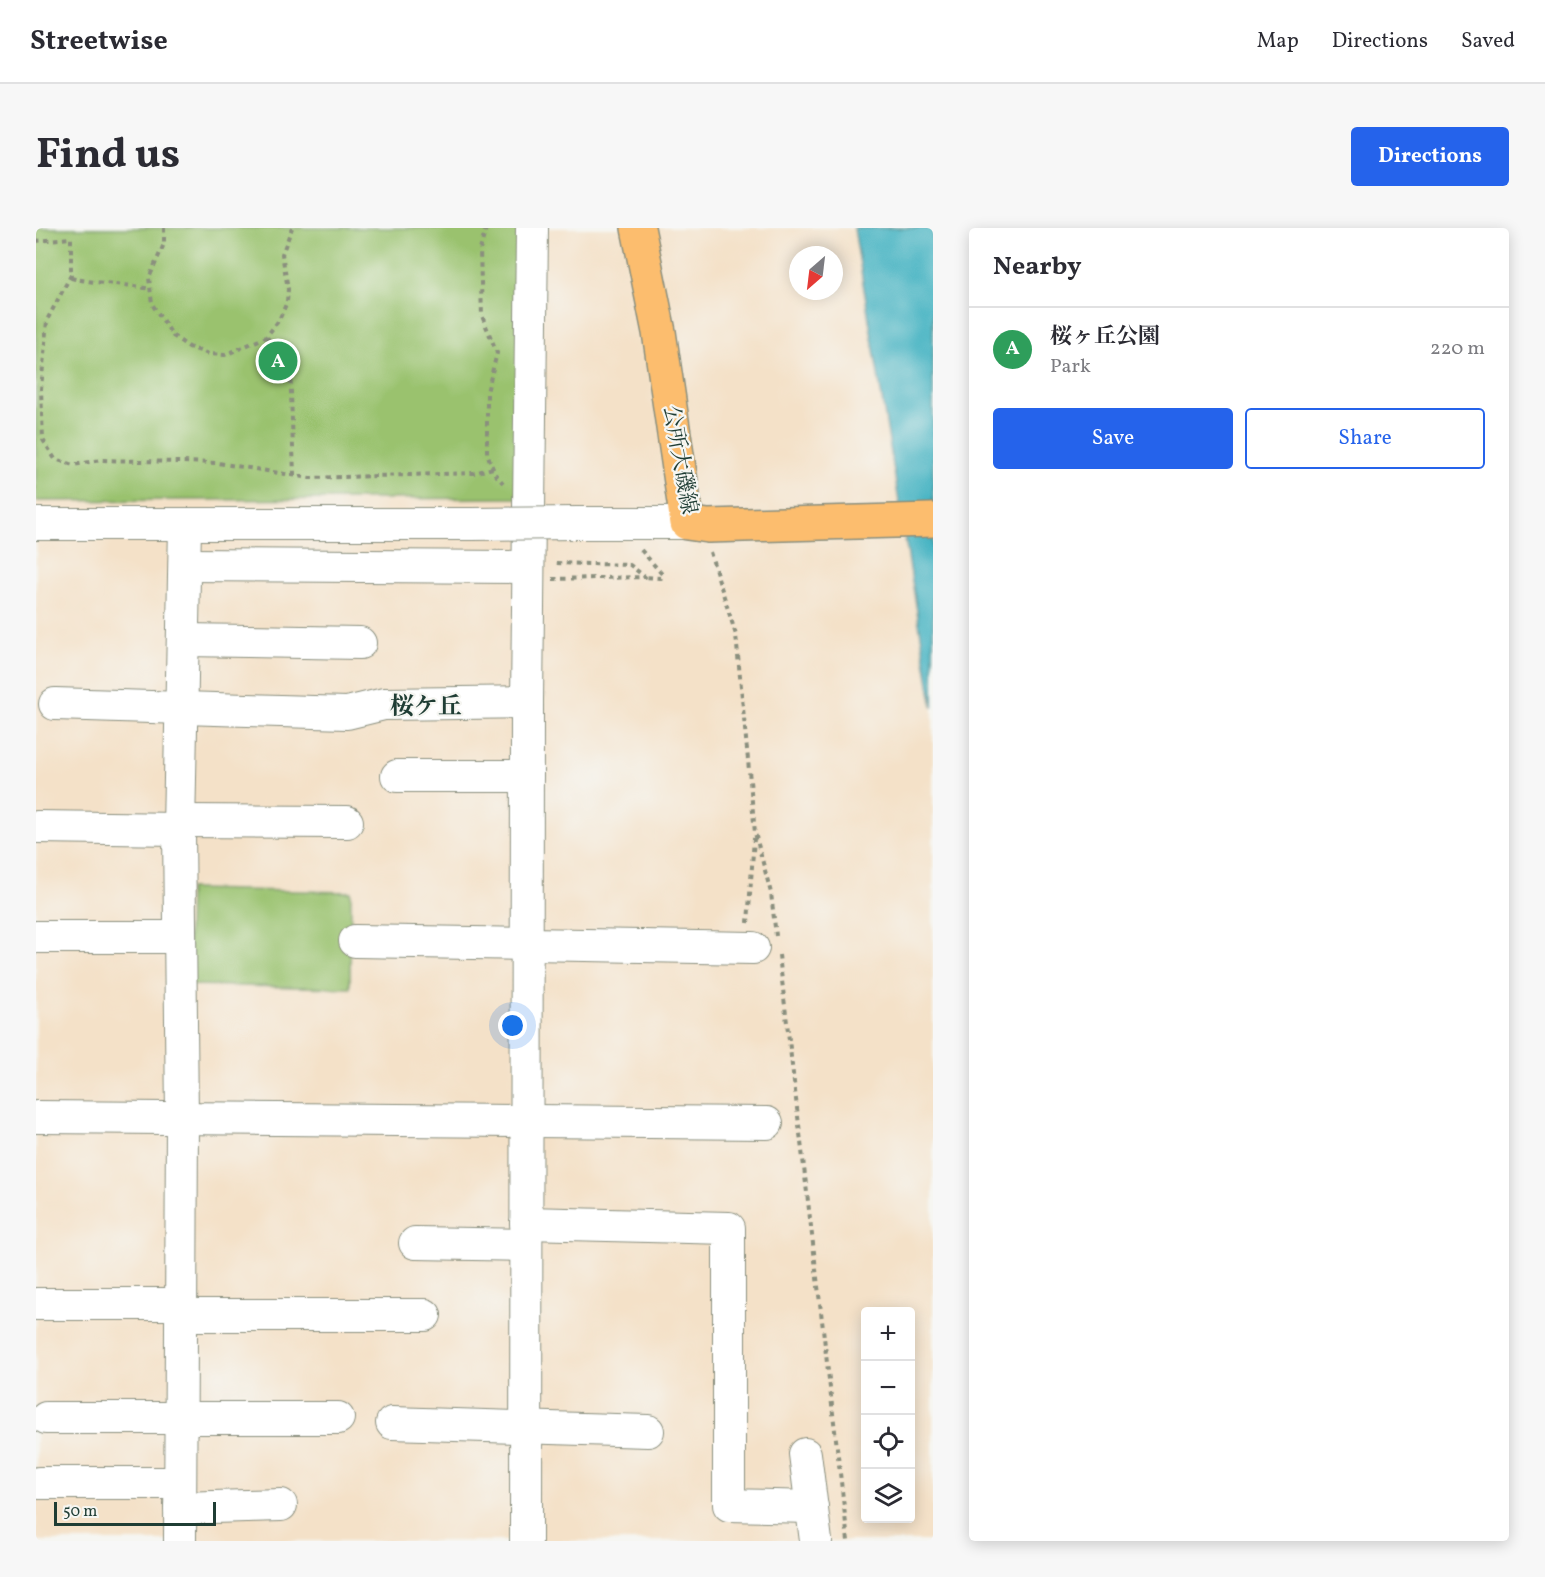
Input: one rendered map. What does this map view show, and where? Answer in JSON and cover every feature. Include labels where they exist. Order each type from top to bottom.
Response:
[{"type":"main road","name":"公所大磯線","points":[[638,228],[659,332],[705,530],[933,520]]},
{"type":"street","points":[[526,1541],[527,702],[544,568],[530,494],[532,228]]},
{"type":"street","points":[[36,524],[579,523],[705,530]]},
{"type":"street","points":[[180,1541],[182,1118],[180,707],[184,640],[185,525]]},
{"type":"street","points":[[185,565],[544,568]]},
{"type":"street","points":[[184,640],[360,643]]},
{"type":"street","points":[[55,704],[348,713],[384,704],[527,702]]},
{"type":"street","points":[[397,776],[527,776]]},
{"type":"street","points":[[37,827],[347,822]]},
{"type":"street","points":[[36,937],[180,938]]},
{"type":"street","points":[[356,941],[526,945],[763,946]]},
{"type":"street","points":[[36,1117],[767,1123]]},
{"type":"street","points":[[415,1244],[526,1234],[729,1228],[729,1505],[812,1507]]},
{"type":"street","points":[[36,1304],[425,1315]]},
{"type":"street","points":[[46,1418],[338,1418]]},
{"type":"street","points":[[392,1423],[648,1431]]},
{"type":"street","points":[[805,1454],[816,1541]]},
{"type":"street","points":[[39,1483],[281,1505]]},
{"type":"path","points":[[164,228],[164,244],[149,278],[152,304],[173,336],[209,354],[225,355],[242,350],[266,337],[279,320],[287,302],[288,289],[282,254],[292,228]]},
{"type":"path","points":[[486,228],[480,250],[482,316],[497,352],[488,392],[487,453],[493,468],[505,486],[520,494],[530,494]]},
{"type":"path","points":[[36,241],[71,238],[71,275],[47,320],[41,389],[43,440],[55,459],[73,465],[101,460],[218,463],[310,478],[474,473],[493,468]]},
{"type":"path","points":[[71,278],[98,285],[134,285],[150,289]]},
{"type":"path","points":[[266,337],[286,353],[290,366],[294,475]]},
{"type":"path","points":[[705,530],[736,635],[763,946],[848,1541]]},
{"type":"path","points":[[641,550],[645,542]]},
{"type":"path","points":[[544,568],[662,578],[662,574],[641,550],[630,550]]},
{"type":"path","points":[[544,568],[551,563],[630,565],[645,577]]},
{"type":"path","points":[[754,834],[771,893],[763,946]]},
{"type":"green space","points":[[36,228],[520,228],[520,498],[36,501]]},
{"type":"green space","points":[[189,889],[351,892],[350,988],[187,985]]},
{"type":"water","points":[[854,228],[933,228],[933,708]]},
{"type":"place","name":"桜ヶ丘公園","points":[[278,361]]},
{"type":"district","name":"桜ケ丘","points":[[426,708]]}]
